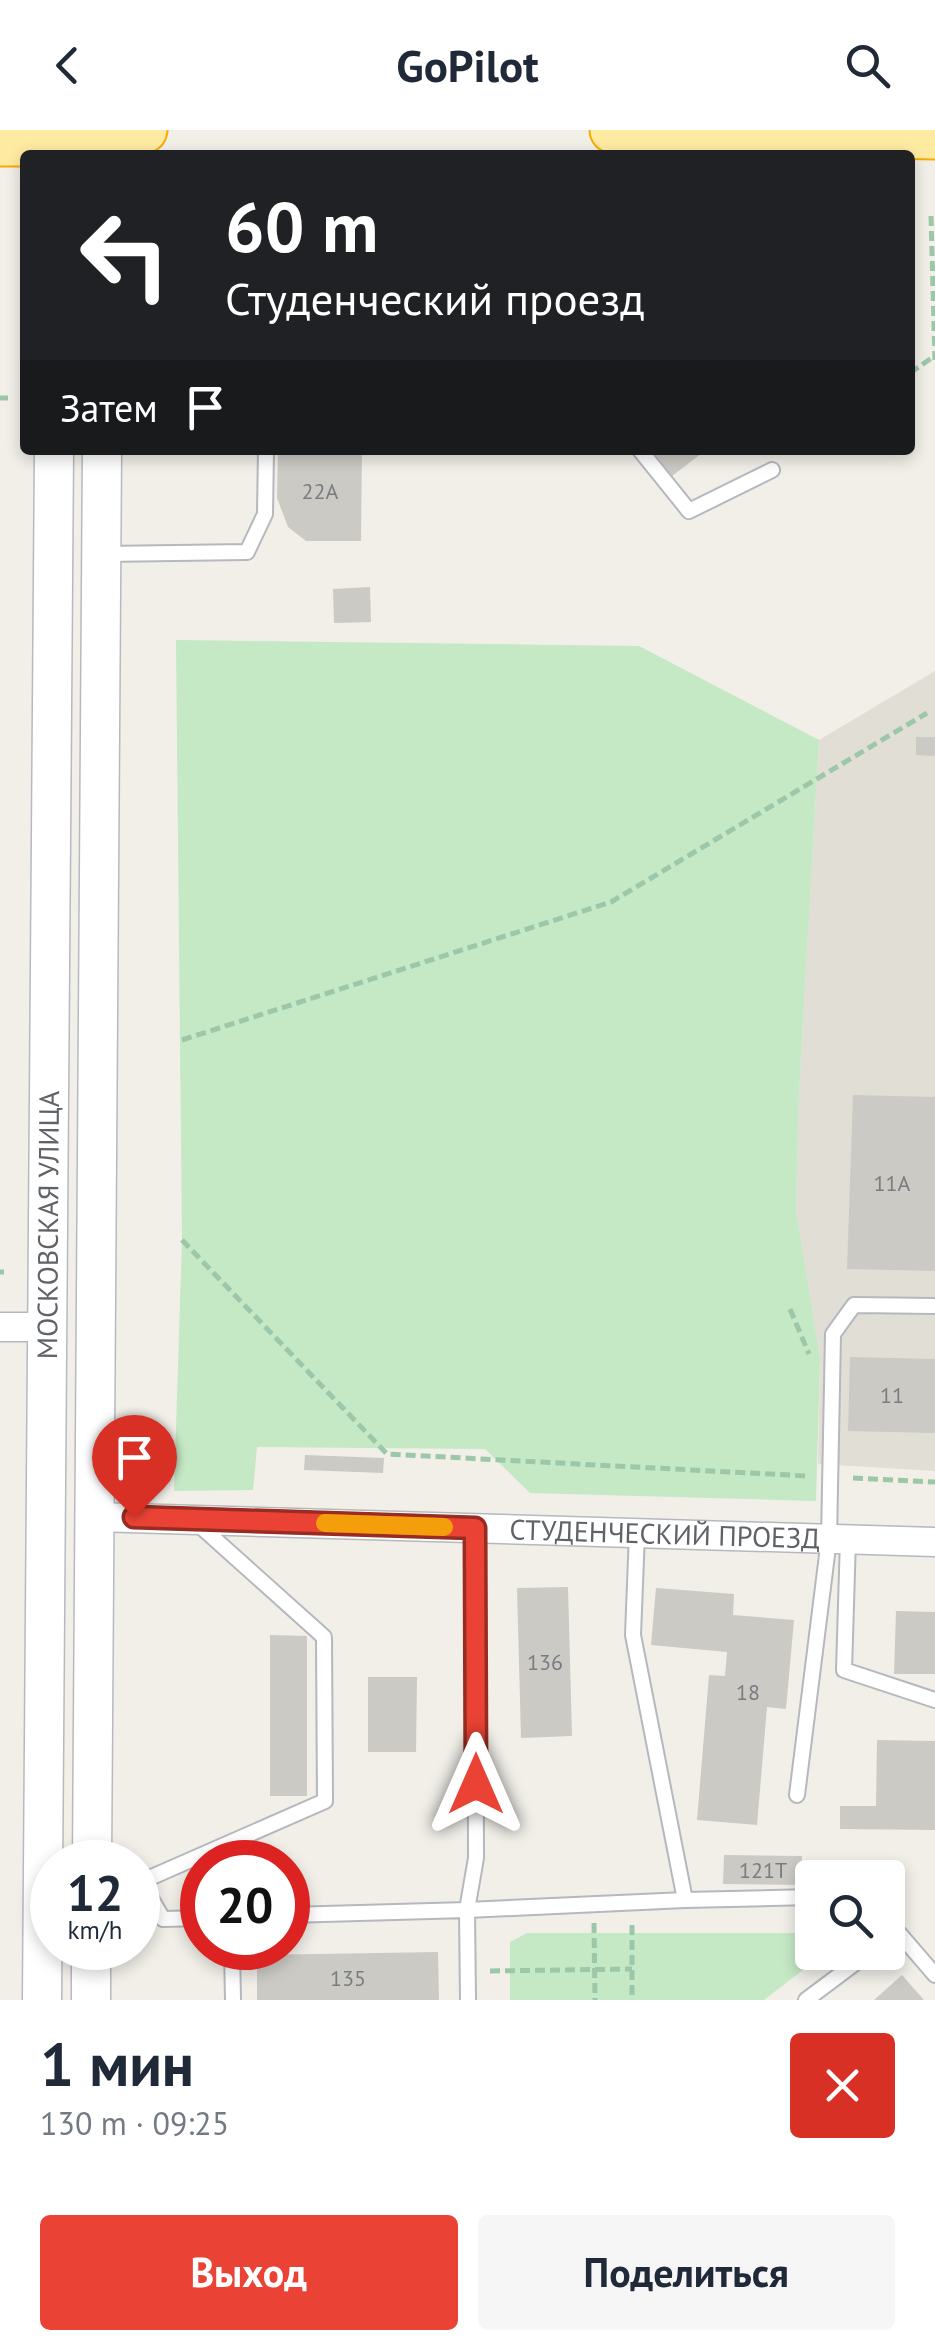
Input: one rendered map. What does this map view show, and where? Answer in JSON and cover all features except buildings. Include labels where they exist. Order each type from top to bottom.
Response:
[{"type":"highway","points":[[0,144],[100,143],[144,130]]},
{"type":"highway","points":[[618,134],[935,136]]},
{"type":"main road","name":"МОСКОВСКАЯ УЛИЦА","points":[[42,2000],[54,455]]},
{"type":"main road","name":"МОСКОВСКАЯ УЛИЦА","points":[[92,1840],[102,455]]},
{"type":"main road","points":[[48,1327],[98,1327]]},
{"type":"main road","points":[[91,1970],[91,2000]]},
{"type":"street","points":[[0,1327],[48,1327]]},
{"type":"street","name":"СТУДЕНЧЕСКИЙ ПРОЕЗД","points":[[94,1517],[935,1542]]},
{"type":"lane","points":[[102,554],[247,552],[265,514],[266,455]]},
{"type":"lane","points":[[644,455],[689,511],[772,470]]},
{"type":"lane","points":[[935,1306],[854,1305],[833,1334],[830,1477],[838,1539],[844,1670],[935,1700]]},
{"type":"lane","points":[[160,1873],[325,1801],[324,1637],[193,1519]]},
{"type":"lane","points":[[468,2000],[468,1910],[476,1858],[475,1528]]},
{"type":"lane","points":[[637,1533],[633,1635],[685,1900]]},
{"type":"lane","points":[[797,1795],[838,1539]]},
{"type":"lane","points":[[310,1914],[795,1897]]},
{"type":"lane","points":[[905,1947],[935,1975]]},
{"type":"lane","points":[[232,1970],[232,2000]]},
{"type":"lane","points":[[806,2000],[846,1970]]},
{"type":"path","points":[[932,216],[934,359]]},
{"type":"path","points":[[182,1040],[611,902],[927,712]]},
{"type":"path","points":[[182,1240],[387,1454],[935,1482]]},
{"type":"path","points":[[632,1902],[632,2000]]},
{"type":"path","points":[[593,1904],[594,2000]]},
{"type":"path","points":[[468,1972],[632,1969]]},
{"type":"shaded area","points":[[935,671],[935,1471],[818,1464],[820,1358],[796,1209],[819,740]]},
{"type":"green space","points":[[176,640],[639,646],[819,740],[796,1209],[820,1358],[816,1501],[530,1493],[485,1449],[257,1447],[253,1490],[174,1491],[182,1240]]},
{"type":"green space","points":[[527,1933],[795,1933],[795,1970],[803,1970],[764,2000],[510,2000],[510,1942]]},
{"type":"slow traffic","points":[[325,1523],[444,1527]]},
{"type":"route","points":[[134,1517],[475,1528],[476,1784]]}]
